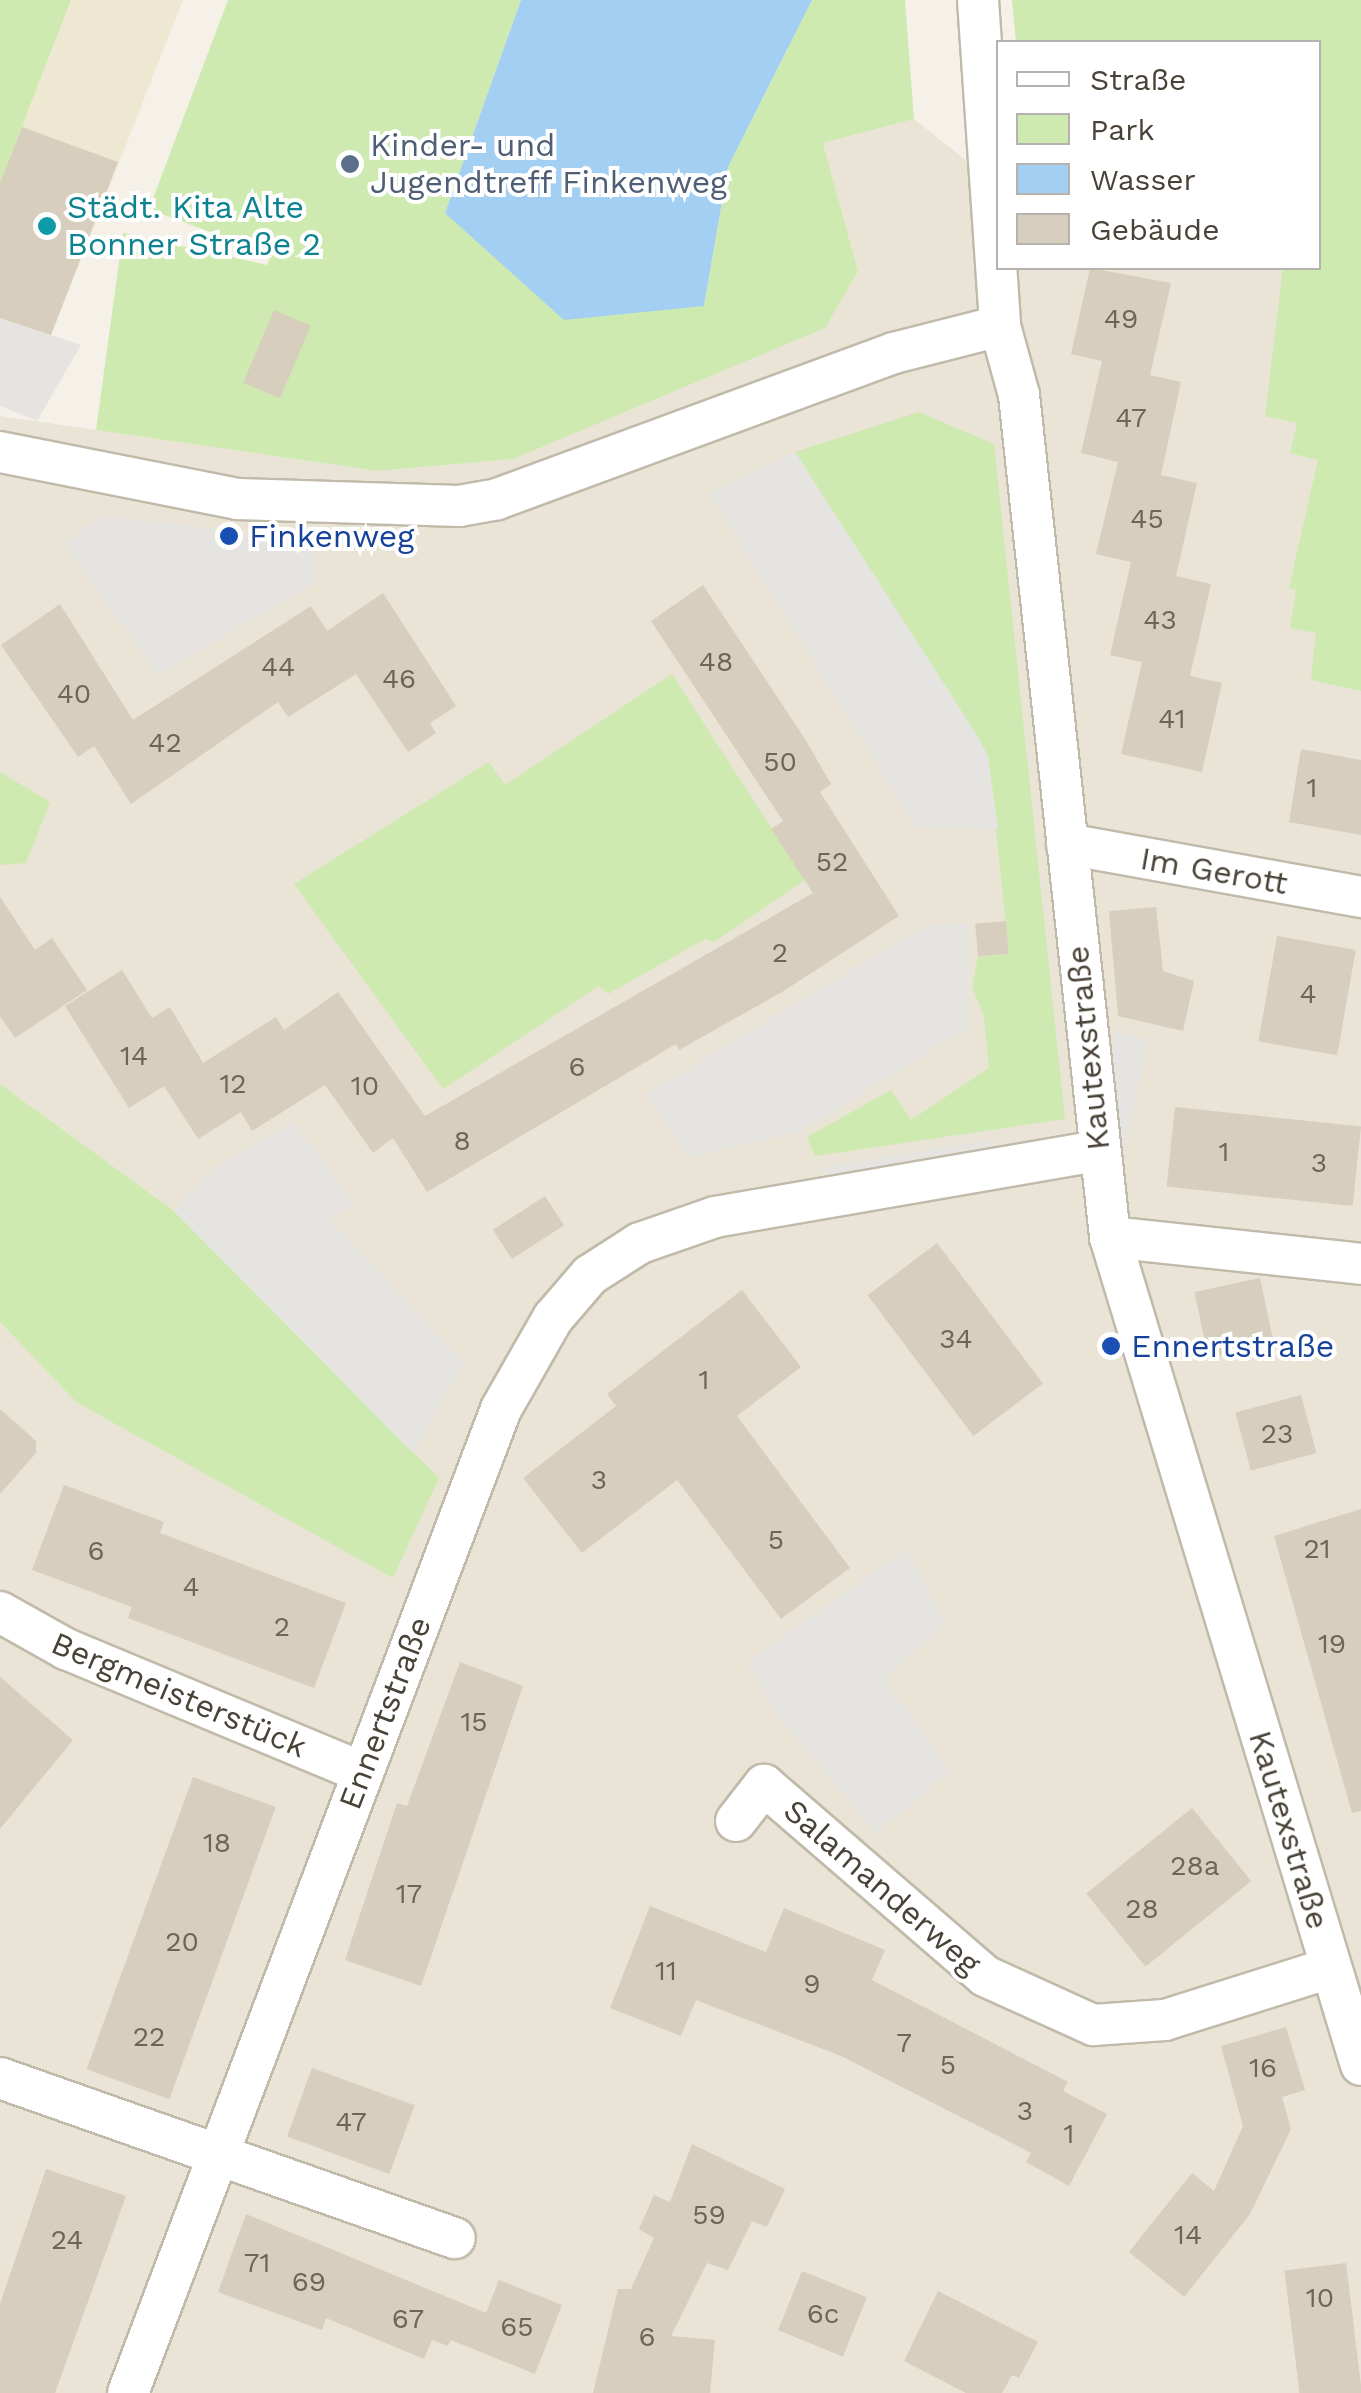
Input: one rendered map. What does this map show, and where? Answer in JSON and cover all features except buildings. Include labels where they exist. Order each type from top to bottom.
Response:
[{"type":"street","name":"Kautexstraße","points":[[978,0],[996,267]]},
{"type":"street","name":"Kautexstraße","points":[[996,270],[1000,326],[1019,395],[1110,1237],[1361,2065]]},
{"type":"street","points":[[0,452],[238,499],[459,506],[497,499],[894,353],[1000,326]]},
{"type":"street","name":"Im Gerott","points":[[1067,844],[1361,897]]},
{"type":"street","name":"Ennertstraße","points":[[128,2393],[501,1409],[553,1318],[590,1276],[640,1243],[715,1218],[1098,1152]]},
{"type":"street","points":[[1110,1237],[1361,1264]]},
{"type":"street","name":"Bergmeisterstück","points":[[0,1612],[66,1649],[361,1772]]},
{"type":"street","name":"Salamanderweg","points":[[736,1820],[764,1785],[985,1976],[1093,2025],[1164,2020],[1330,1968]]},
{"type":"street","points":[[0,2078],[455,2238]]},
{"type":"shaded area","points":[[71,0],[183,0],[51,335],[0,318],[0,183]]},
{"type":"shaded area","points":[[914,119],[996,184],[996,270],[1321,270],[1361,257],[1361,2393],[0,2393],[0,1322],[76,1402],[439,1479],[173,1210],[0,1084],[0,416],[378,471],[513,459],[858,271],[823,143]]},
{"type":"shaded area","points":[[0,318],[81,345],[37,421],[0,406]]},
{"type":"shaded area","points":[[795,452],[977,735],[988,756],[998,829],[916,827],[709,493]]},
{"type":"shaded area","points":[[104,516],[313,540],[314,584],[158,675],[63,542]]},
{"type":"shaded area","points":[[968,923],[969,1027],[803,1131],[688,1157],[646,1094],[923,927]]},
{"type":"shaded area","points":[[1115,1033],[1147,1039],[1123,1166],[1090,1160]]},
{"type":"shaded area","points":[[294,1121],[353,1203],[330,1220],[464,1363],[413,1453],[173,1210],[212,1170]]},
{"type":"shaded area","points":[[988,1140],[1010,1162],[844,1191],[819,1168]]},
{"type":"shaded area","points":[[907,1548],[945,1625],[884,1678],[950,1772],[876,1833],[778,1716],[747,1663]]},
{"type":"green space","points":[[0,0],[71,0],[0,183]]},
{"type":"green space","points":[[228,0],[521,0],[445,213],[704,306],[728,167],[812,0],[905,0],[914,119],[823,143],[858,271],[825,328],[513,459],[378,471],[96,430],[123,233],[267,265],[271,255],[149,209]]},
{"type":"green space","points":[[1012,0],[1361,0],[1361,691],[1311,680],[1316,633],[1290,628],[1296,590],[1289,588],[1318,460],[1290,453],[1297,423],[1265,416],[1283,270],[1321,270],[1321,40],[1016,40]]},
{"type":"green space","points":[[919,412],[994,444],[1065,1119],[815,1156],[807,1137],[891,1090],[911,1120],[989,1068],[984,1016],[972,987],[978,957],[1009,954],[988,756],[795,452]]},
{"type":"green space","points":[[672,674],[805,880],[714,942],[705,939],[608,994],[599,986],[443,1089],[294,884],[489,762],[505,785]]},
{"type":"green space","points":[[0,772],[50,802],[26,863],[0,865]]},
{"type":"green space","points":[[0,1084],[173,1210],[439,1478],[393,1578],[76,1402],[0,1322]]},
{"type":"water","points":[[521,0],[812,0],[728,167],[704,306],[564,320],[445,213]]},
{"type":"place","name":"Kinder- und Jugendtreff Finkenweg","points":[[350,164]]},
{"type":"place","name":"Städt. Kita Alte Bonner Straße 2","points":[[47,226]]},
{"type":"place","name":"Finkenweg","points":[[229,536]]},
{"type":"place","name":"Ennertstraße","points":[[1111,1346]]}]
